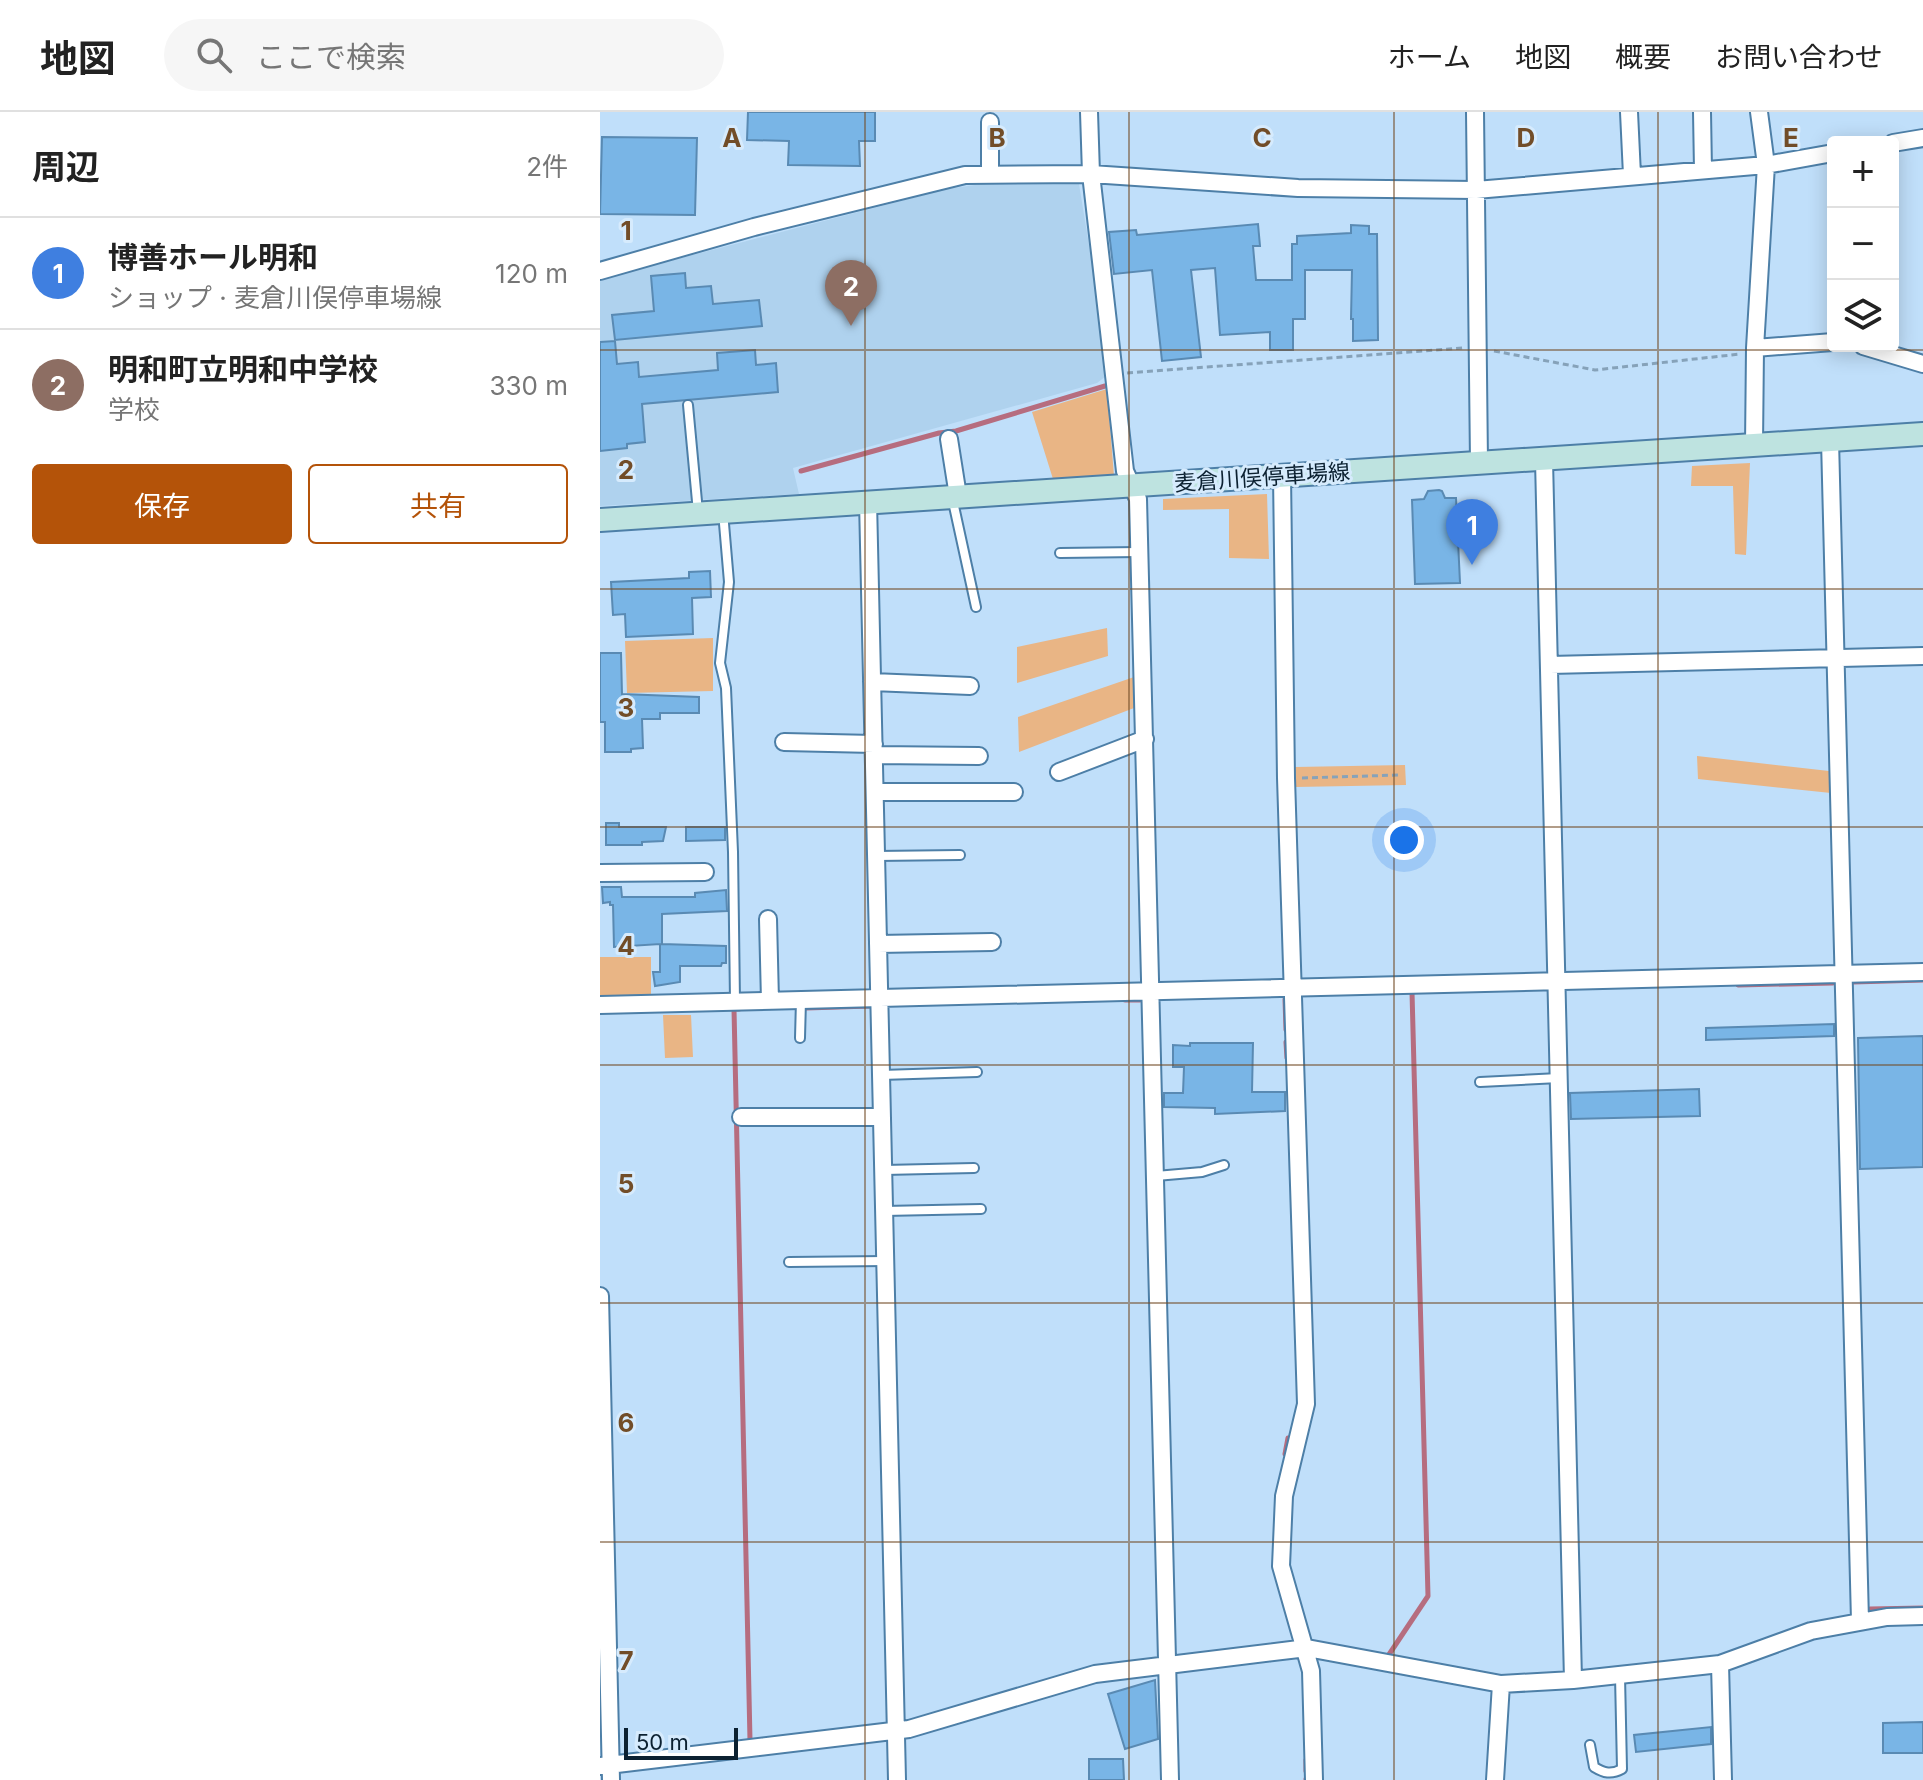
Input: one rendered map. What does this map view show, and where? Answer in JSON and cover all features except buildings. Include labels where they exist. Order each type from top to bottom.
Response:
[{"type":"main road","name":"麦倉川俣停車場線","points":[[600,520],[1923,434]]},
{"type":"street","points":[[1089,112],[1091,174],[1125,471],[1138,499],[1170,1780]]},
{"type":"street","points":[[1475,112],[1479,462]]},
{"type":"street","points":[[1629,112],[1632,175]]},
{"type":"street","points":[[1702,112],[1703,170]]},
{"type":"street","points":[[1754,445],[1755,348],[1766,165],[1759,112]]},
{"type":"street","points":[[990,122],[990,175]]},
{"type":"street","points":[[1899,142],[1923,138]]},
{"type":"street","points":[[600,271],[754,227],[965,175],[1091,174],[1298,188],[1476,190],[1766,165],[1827,154]]},
{"type":"street","points":[[1755,348],[1827,342]]},
{"type":"street","points":[[1883,352],[1923,364]]},
{"type":"street","points":[[949,439],[955,496]]},
{"type":"street","points":[[1830,440],[1860,1621]]},
{"type":"street","points":[[1544,460],[1573,1680]]},
{"type":"street","points":[[1282,475],[1286,778],[1306,1404],[1284,1496],[1281,1566],[1307,1648],[1311,1671],[1314,1780]]},
{"type":"street","points":[[868,501],[897,1780]]},
{"type":"street","points":[[1550,665],[1923,656]]},
{"type":"street","points":[[872,682],[970,686]]},
{"type":"street","points":[[1059,772],[1145,739]]},
{"type":"street","points":[[784,742],[979,756]]},
{"type":"street","points":[[875,792],[1014,792]]},
{"type":"street","points":[[600,873],[705,872]]},
{"type":"street","points":[[768,919],[770,1001]]},
{"type":"street","points":[[878,944],[992,942]]},
{"type":"street","points":[[600,1005],[1923,972]]},
{"type":"street","points":[[741,1117],[882,1117]]},
{"type":"street","points":[[600,1296],[607,1770],[909,1729],[1095,1674],[1307,1648],[1501,1684],[1620,1676],[1720,1664],[1811,1631],[1887,1617],[1923,1616]]},
{"type":"street","points":[[1720,1664],[1723,1780]]},
{"type":"street","points":[[1495,1780],[1501,1684]]},
{"type":"lane","points":[[688,405],[699,513]]},
{"type":"lane","points":[[955,496],[976,607]]},
{"type":"lane","points":[[723,511],[729,582],[720,663],[726,688],[730,777],[735,1002]]},
{"type":"lane","points":[[1060,553],[1140,552]]},
{"type":"lane","points":[[876,856],[960,855]]},
{"type":"lane","points":[[800,1038],[801,1000]]},
{"type":"lane","points":[[881,1075],[977,1072]]},
{"type":"lane","points":[[1480,1082],[1559,1078]]},
{"type":"lane","points":[[1156,1176],[1202,1172],[1224,1165]]},
{"type":"lane","points":[[884,1170],[974,1168]]},
{"type":"lane","points":[[884,1211],[981,1209]]},
{"type":"lane","points":[[789,1262],[886,1261]]},
{"type":"lane","points":[[1590,1745],[1594,1767],[1603,1773],[1622,1769],[1620,1676]]},
{"type":"path","points":[[1114,374],[1476,349],[1595,370],[1741,353],[1755,348]]},
{"type":"path","points":[[1286,778],[1398,775]]},
{"type":"shaded area","points":[[1079,184],[1110,373],[1097,383],[793,468],[799,494],[600,506],[600,279],[947,189],[975,185]]},
{"type":"shaded area","points":[[1107,389],[1114,476],[1053,479],[1032,412]]},
{"type":"shaded area","points":[[1750,463],[1746,555],[1735,554],[1733,486],[1691,486],[1692,466]]},
{"type":"shaded area","points":[[1267,494],[1269,559],[1229,558],[1229,509],[1163,510],[1163,499]]},
{"type":"shaded area","points":[[1107,628],[1108,656],[1017,683],[1017,647]]},
{"type":"shaded area","points":[[713,638],[713,691],[627,693],[625,641]]},
{"type":"shaded area","points":[[1134,677],[1134,708],[1019,752],[1018,717]]},
{"type":"shaded area","points":[[1697,756],[1829,771],[1831,793],[1698,779]]},
{"type":"shaded area","points":[[1405,765],[1406,785],[1295,787],[1295,767]]},
{"type":"shaded area","points":[[600,957],[651,957],[651,999],[600,999]]},
{"type":"shaded area","points":[[663,1015],[691,1015],[693,1057],[665,1058]]},
{"type":"waterway","points":[[801,471],[956,431],[1105,386]]},
{"type":"waterway","points":[[1853,982],[1923,980]]},
{"type":"waterway","points":[[1738,985],[1833,983]]},
{"type":"waterway","points":[[1388,1656],[1428,1596],[1412,992]]},
{"type":"waterway","points":[[1285,999],[1286,1030]]},
{"type":"waterway","points":[[1125,1000],[1140,1000]]},
{"type":"waterway","points":[[806,1008],[870,1006]]},
{"type":"waterway","points":[[739,1009],[734,1009],[750,1740]]},
{"type":"waterway","points":[[1286,1042],[1287,1058]]},
{"type":"waterway","points":[[1285,1454],[1288,1438]]},
{"type":"waterway","points":[[1870,1609],[1923,1608]]},
{"type":"waterway","points":[[1306,1760],[1306,1771]]},
{"type":"place","name":"明和町立明和中学校","points":[[851,326]]},
{"type":"place","name":"博善ホール明和","points":[[1472,565]]}]
